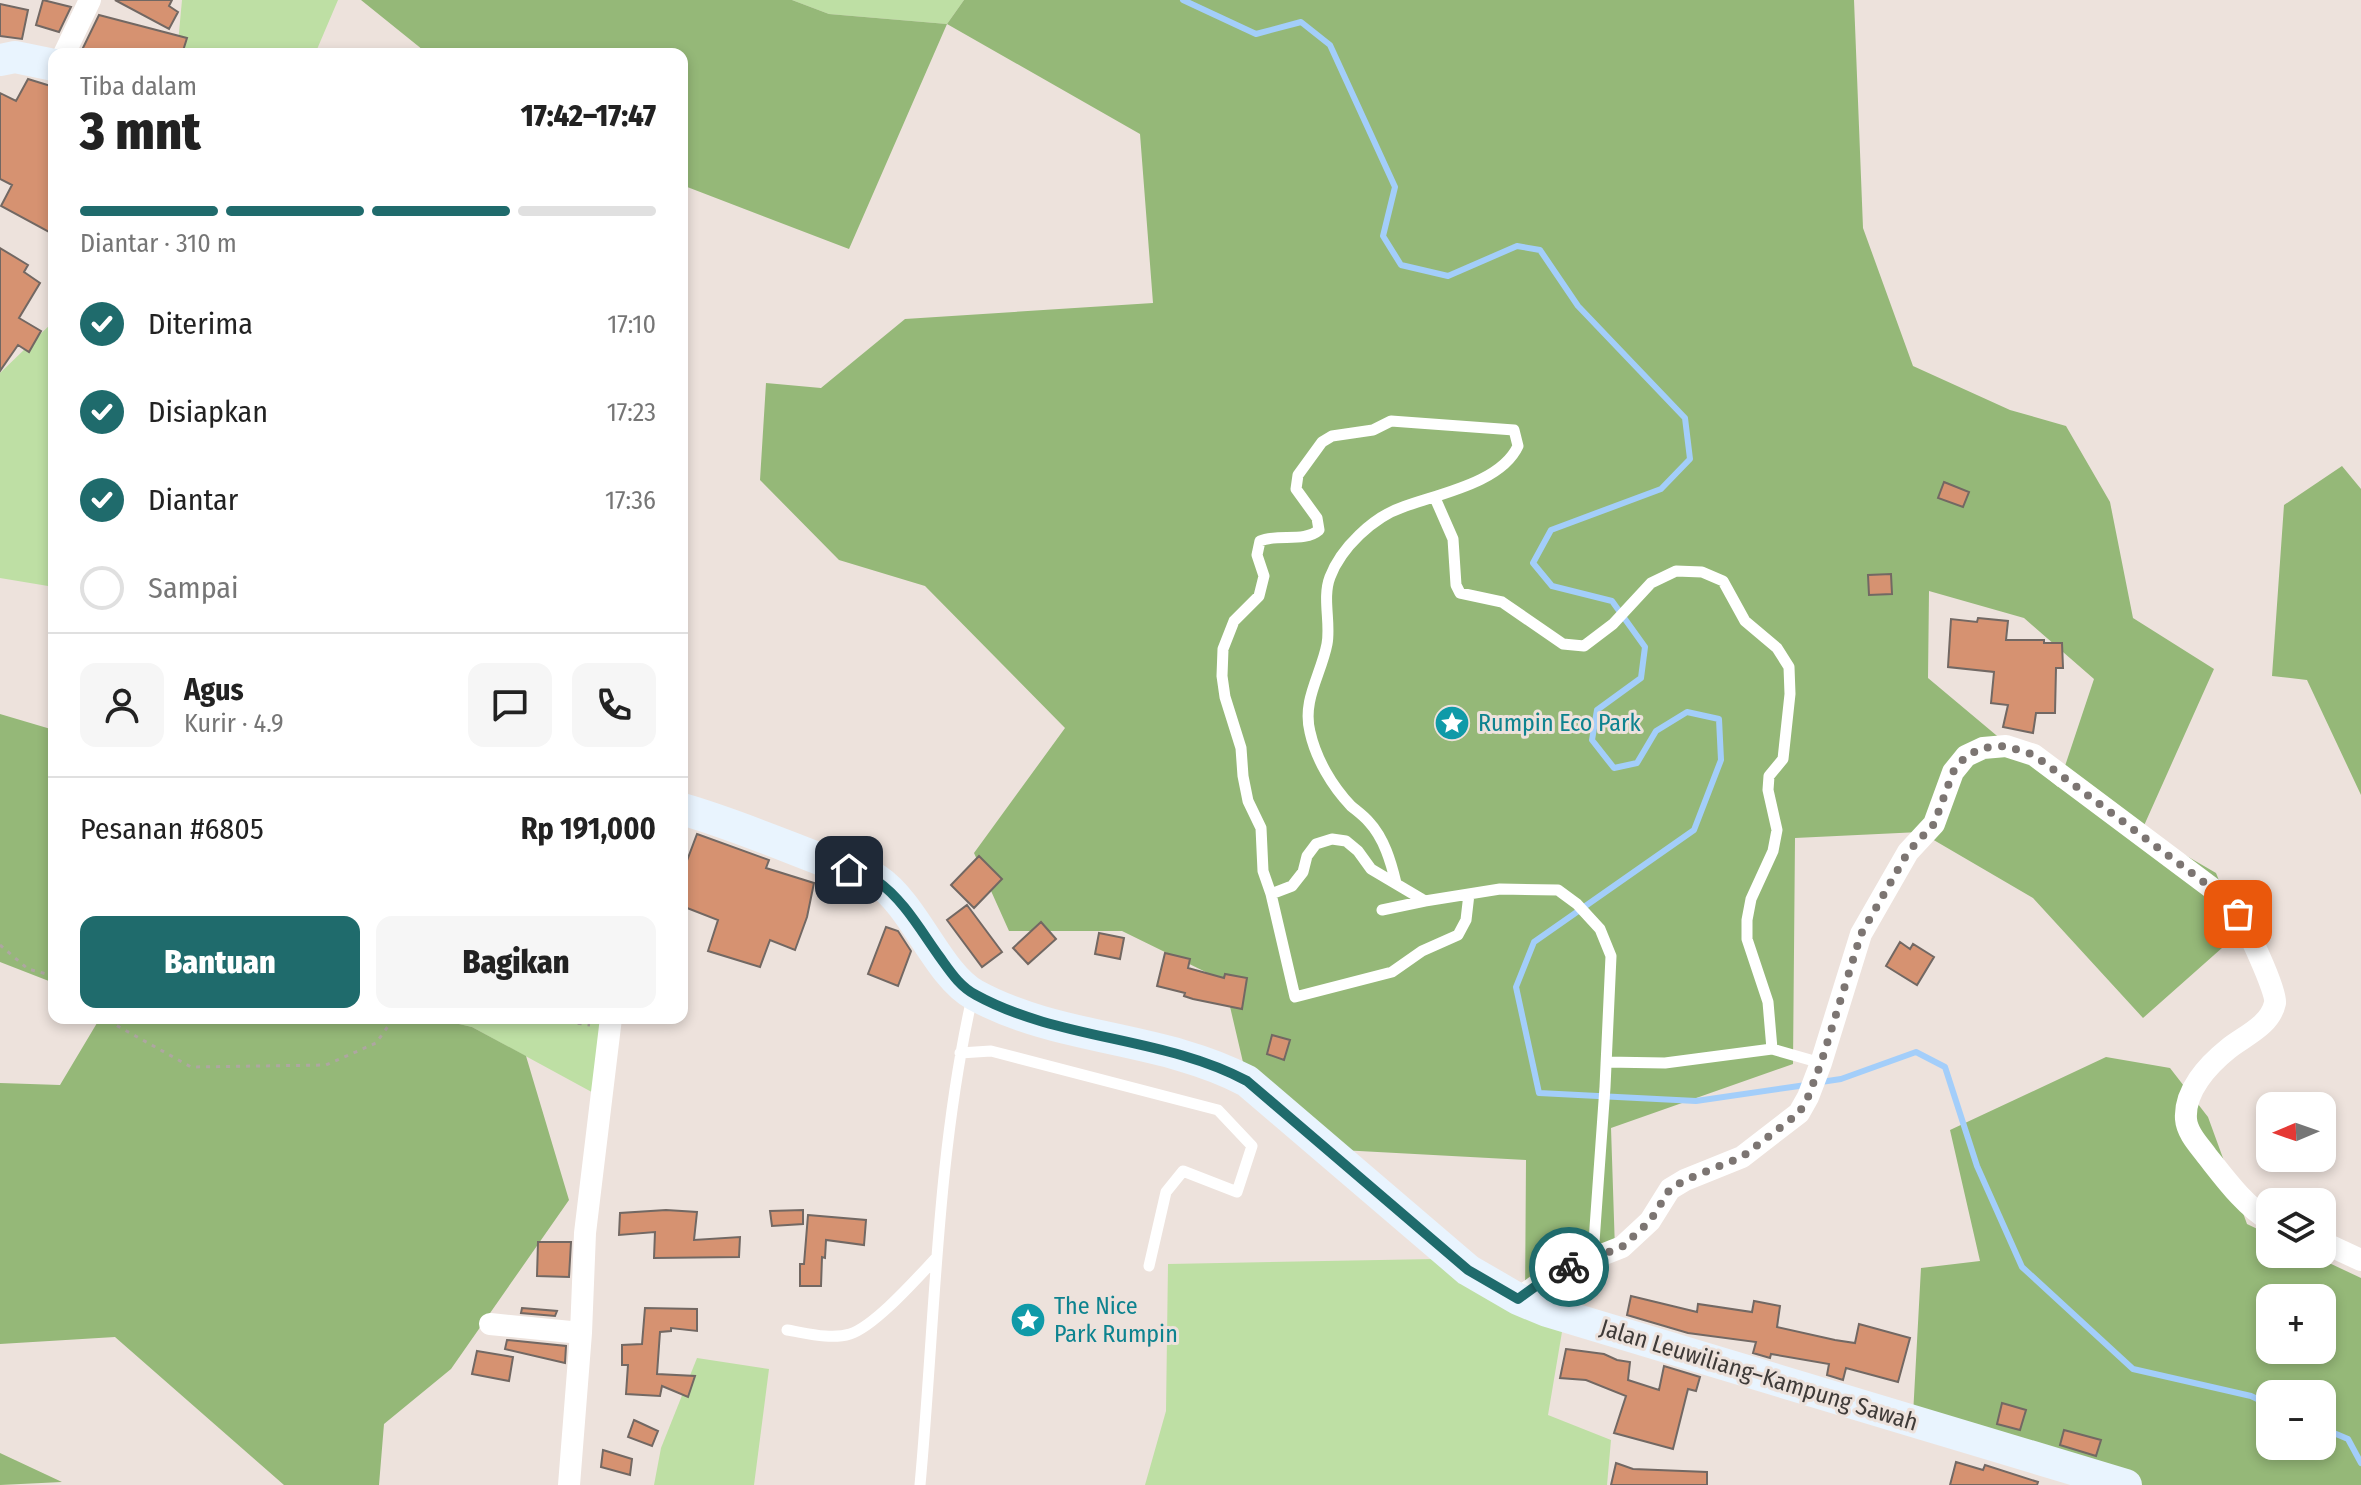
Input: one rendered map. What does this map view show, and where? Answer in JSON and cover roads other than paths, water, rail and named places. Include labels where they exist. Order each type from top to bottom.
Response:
[{"type":"main road","points":[[0,60],[15,57],[48,64]]},
{"type":"main road","name":"Jalan Leuwiliang–Kampung Sawah","points":[[688,811],[877,880],[909,914],[960,984],[973,994],[1014,1014],[1176,1053],[1222,1068],[1247,1081],[1468,1270],[1518,1299],[1547,1311],[2126,1485]]},
{"type":"street","points":[[67,48],[90,0]]},
{"type":"street","points":[[1518,1299],[1551,1275],[1622,1247],[1650,1221],[1670,1189],[1742,1157],[1799,1113],[1819,1068],[1861,934],[1908,852],[1934,824],[1953,772],[1966,756],[1983,748],[2006,746],[2034,755],[2217,892],[2238,914],[2273,988],[2275,1002],[2269,1017],[2258,1028],[2227,1049],[2200,1076],[2189,1101],[2186,1120],[2192,1136],[2232,1188],[2256,1212]]},
{"type":"street","points":[[569,1485],[585,1233],[611,1024]]},
{"type":"street","points":[[2336,1248],[2361,1260]]},
{"type":"street","points":[[490,1324],[581,1333]]},
{"type":"lane","points":[[1396,883],[1387,853],[1370,823],[1337,790],[1318,758],[1309,731],[1310,694],[1328,642],[1329,581],[1338,561],[1374,524],[1400,507],[1435,498],[1506,465],[1518,446],[1514,430],[1391,421],[1373,430],[1332,436],[1322,442],[1295,482],[1298,494],[1317,518],[1319,530],[1307,536],[1260,541],[1257,547],[1264,576],[1259,596],[1234,621],[1223,649],[1222,676],[1241,748],[1248,801],[1261,828],[1263,871],[1295,997],[1392,972],[1422,951],[1458,935],[1466,920],[1469,894]]},
{"type":"lane","points":[[1435,498],[1453,539],[1456,585],[1460,593],[1502,602],[1563,644],[1584,646],[1613,624],[1651,583],[1676,571],[1702,572],[1723,581],[1745,621],[1777,648],[1789,667],[1790,694],[1783,759],[1769,776],[1768,790],[1777,830],[1773,851],[1751,899],[1747,920],[1747,939],[1768,1002],[1772,1049]]},
{"type":"lane","points":[[1271,894],[1292,886],[1303,872],[1307,856],[1316,844],[1332,839],[1346,841],[1371,869],[1425,901]]},
{"type":"lane","points":[[1382,910],[1500,889],[1558,890],[1577,904],[1600,929],[1611,956],[1593,1256]]},
{"type":"lane","points":[[920,1485],[936,1258],[960,1053],[973,994]]},
{"type":"lane","points":[[1606,1062],[1665,1063],[1772,1049],[1819,1068]]},
{"type":"lane","points":[[960,1053],[991,1051],[1218,1110],[1252,1146],[1237,1192],[1183,1171],[1166,1192],[1149,1266]]},
{"type":"lane","points":[[787,1330],[822,1336],[851,1334],[888,1307],[936,1258]]},
{"type":"waterway","points":[[1183,0],[1256,34],[1301,22],[1330,45],[1395,187],[1383,236],[1401,265],[1448,276],[1517,246],[1540,250],[1578,306],[1685,418],[1690,459],[1661,489],[1551,530],[1533,563],[1552,586],[1612,601],[1645,647],[1641,678],[1597,710],[1592,740],[1614,768],[1637,763],[1656,731],[1687,712],[1719,719],[1721,760],[1694,830],[1534,942],[1516,987],[1539,1093],[1696,1101],[1806,1085]]},
{"type":"waterway","points":[[1821,1082],[1841,1079],[1916,1052],[1945,1067],[1977,1166],[2022,1267],[2133,1369],[2256,1398]]},
{"type":"waterway","points":[[2336,1434],[2348,1439],[2361,1463]]},
{"type":"place","name":"Rumpin Eco Park","points":[[1452,723]]},
{"type":"place","name":"The Nice Park Rumpin","points":[[1028,1320]]}]
